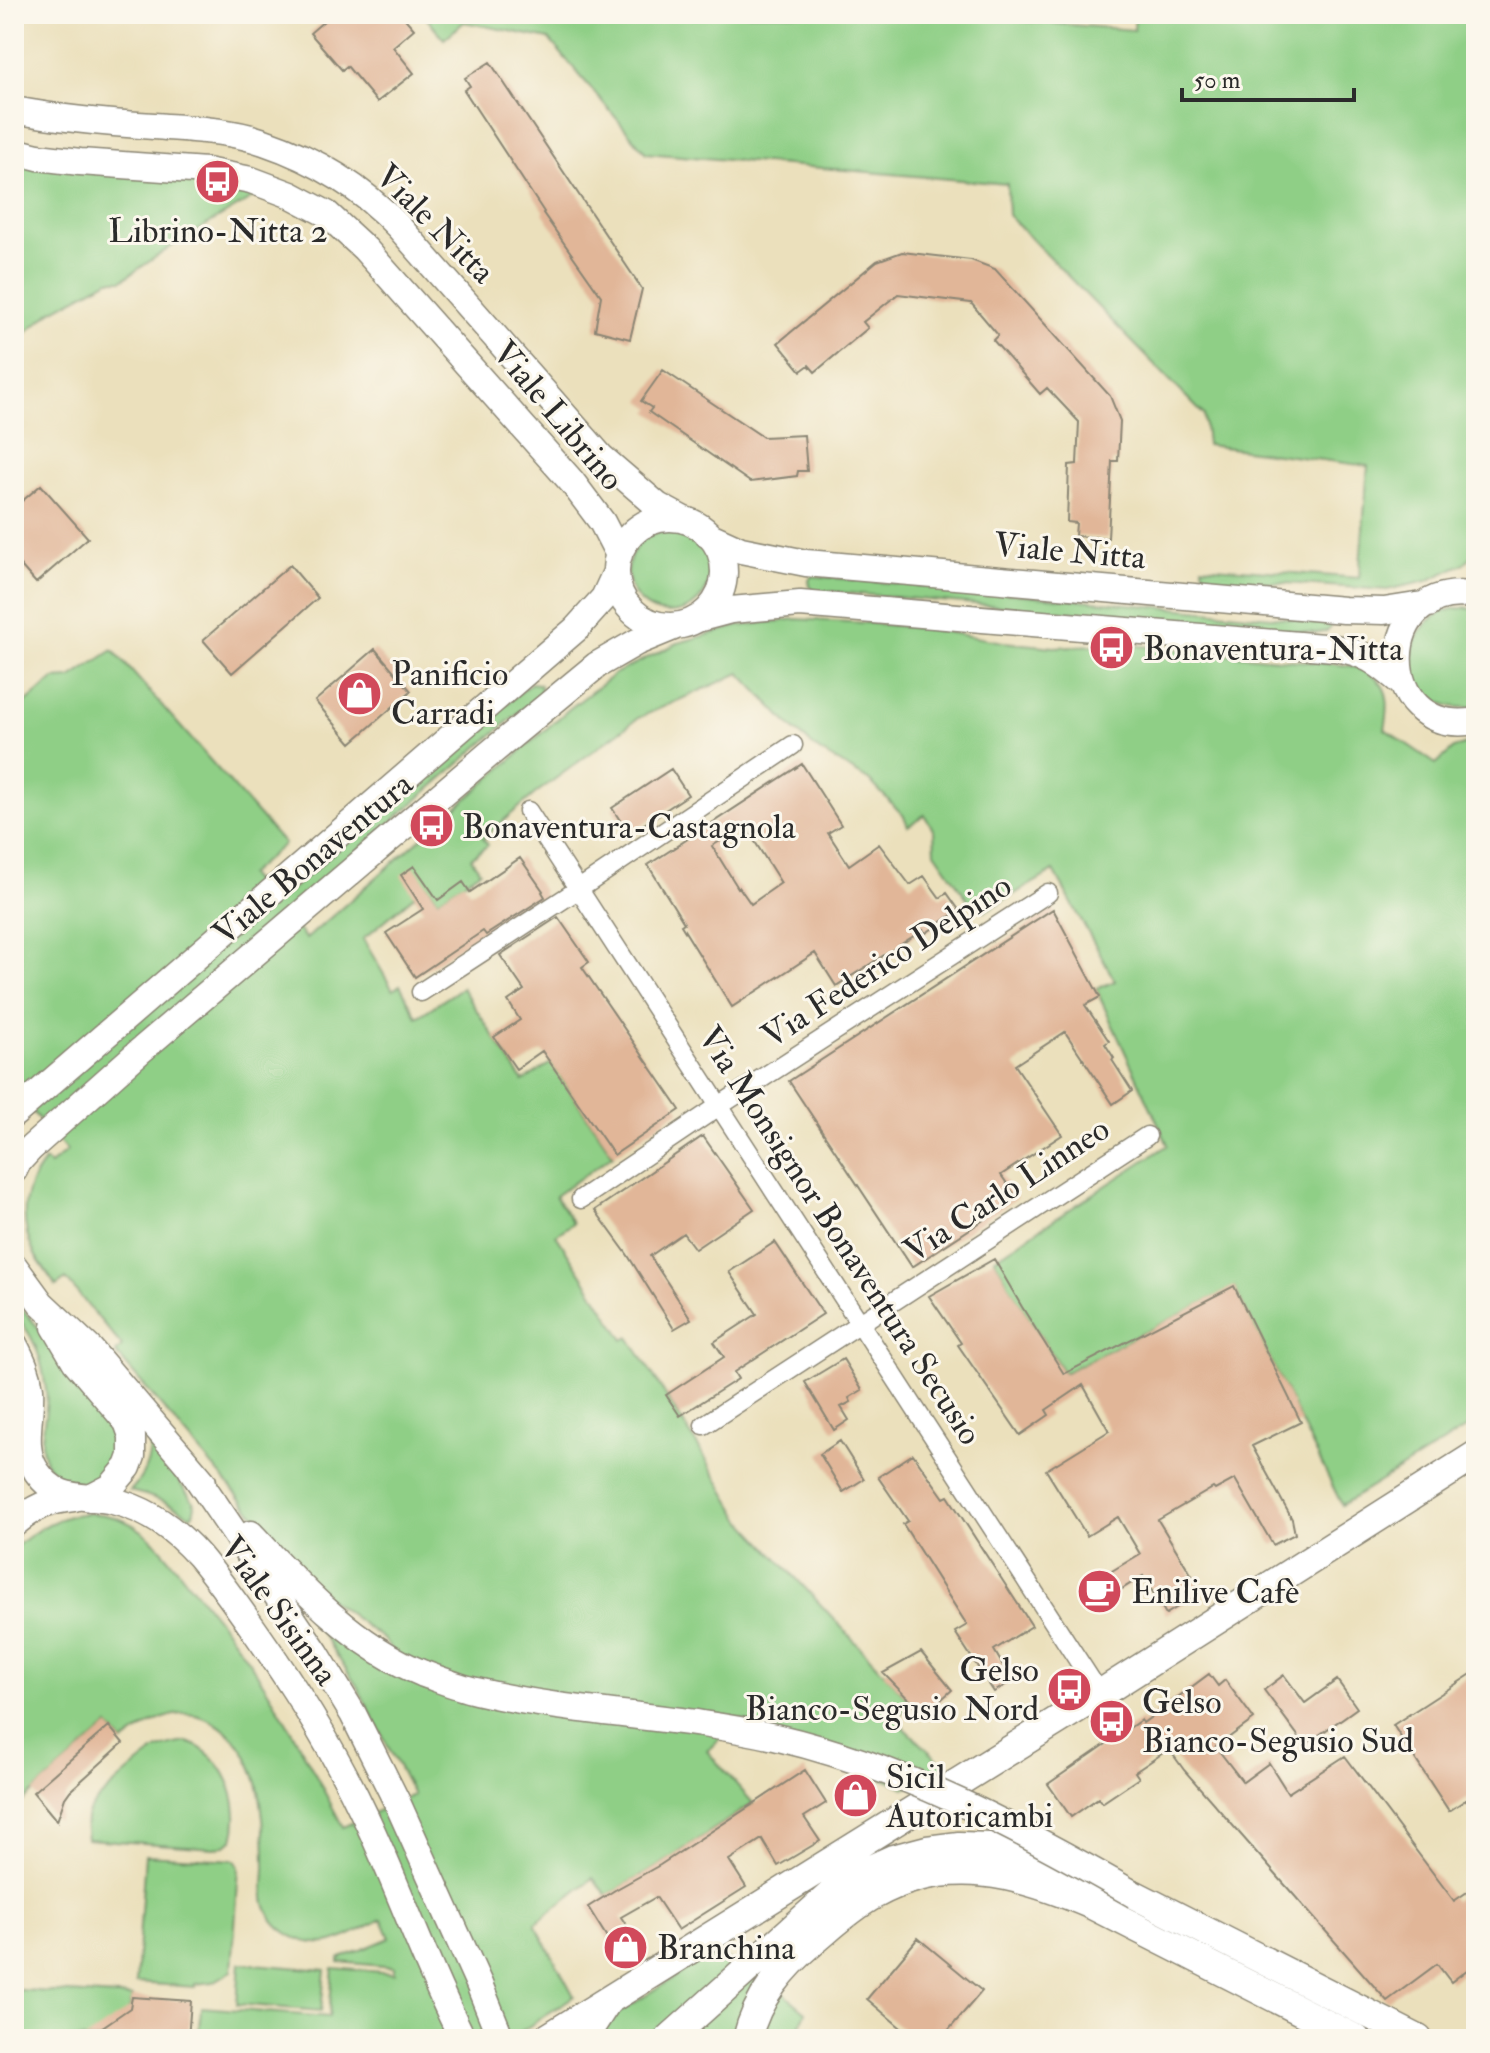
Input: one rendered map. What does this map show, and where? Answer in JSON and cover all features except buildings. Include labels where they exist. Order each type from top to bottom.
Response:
[{"type":"main road","name":"Viale Nitta","points":[[14,110],[64,119],[209,130],[262,141],[309,160],[348,183],[382,209],[413,242],[601,457],[658,506],[684,520]]},
{"type":"main road","name":"Viale Librino","points":[[14,151],[38,157],[206,171],[251,180],[291,195],[327,214],[376,261],[572,482],[602,522],[618,564]]},
{"type":"main road","points":[[20,1109],[576,629],[604,598],[618,564],[629,538],[645,525],[664,519],[684,520],[697,526],[720,552],[724,566],[723,579],[713,605],[686,622],[655,624],[627,604],[620,592],[618,564]]},
{"type":"main road","name":"Viale Nitta","points":[[708,535],[741,550],[806,563],[1344,610],[1384,611],[1452,598]]},
{"type":"main road","points":[[1403,684],[1398,660],[1402,635],[1416,614],[1452,598],[1476,575]]},
{"type":"main road","name":"Viale Bonaventura","points":[[14,1170],[18,1162],[139,1052],[597,665],[637,642],[686,622],[731,610],[800,604],[1335,648],[1367,656],[1403,684],[1411,699],[1431,715],[1455,723],[1475,722]]},
{"type":"main road","points":[[14,1266],[41,1303],[75,1361],[127,1422],[132,1436],[132,1456],[128,1467],[111,1487],[82,1498],[48,1485],[37,1472],[27,1443],[30,1388],[25,1366],[14,1344]]},
{"type":"main road","points":[[41,1303],[90,1349],[191,1469],[276,1560],[340,1623],[386,1656],[424,1674],[473,1691],[540,1704],[672,1719],[776,1737],[854,1758],[911,1779],[1039,1840],[1135,1895],[1418,2039]]},
{"type":"main road","points":[[14,1468],[27,1443]]},
{"type":"main road","points":[[546,2039],[1100,1694],[1476,1455]]},
{"type":"main road","points":[[191,1469],[316,1653],[353,1714],[397,1802],[501,2039]]},
{"type":"main road","name":"Viale Sisinna","points":[[14,1524],[55,1499],[113,1501],[157,1519],[178,1534],[199,1556],[229,1594],[321,1731],[365,1816],[442,1998]]},
{"type":"main road","points":[[669,2039],[838,1888],[893,1859],[959,1846],[991,1847],[1029,1854],[1135,1895]]},
{"type":"main road","points":[[747,2039],[763,1996],[783,1969],[852,1909],[897,1884],[930,1874],[959,1872],[988,1872],[1024,1879],[1092,1905],[1356,2039]]},
{"type":"main road","points":[[479,1984],[510,2039]]},
{"type":"main road","points":[[442,1998],[453,2039]]},
{"type":"main road","points":[[442,1998],[463,2039]]},
{"type":"main road","points":[[584,2039],[610,1999]]},
{"type":"street","points":[[421,992],[793,745]]},
{"type":"street","name":"Via Monsignor Bonaventura Secusio","points":[[528,811],[1100,1694]]},
{"type":"street","name":"Via Federico Delpino","points":[[581,1199],[1048,893]]},
{"type":"street","name":"Via Carlo Linneo","points":[[704,1425],[1147,1136]]},
{"type":"green space","points":[[423,14],[935,14],[1134,30],[1135,14],[1476,14],[1476,553],[1463,564],[1427,581],[1387,590],[1210,578],[1204,575],[1202,566],[1359,578],[1368,466],[1207,445],[1204,415],[1008,215],[1007,184],[646,153],[549,39],[464,22],[444,39]]},
{"type":"green space","points":[[14,162],[198,181],[253,192],[254,197],[181,240],[122,280],[109,280],[52,311],[14,343]]},
{"type":"green space","points":[[669,531],[685,534],[698,543],[707,556],[710,572],[707,588],[698,601],[685,610],[669,613],[653,610],[640,601],[631,588],[628,572],[631,556],[640,543],[653,534]]},
{"type":"green space","points":[[812,576],[1329,622],[1331,625],[1327,631],[1317,633],[813,590],[809,580]]},
{"type":"green space","points":[[1456,608],[1476,609],[1476,706],[1473,707],[1450,706],[1432,697],[1419,683],[1413,666],[1413,648],[1420,631],[1434,617]]},
{"type":"green space","points":[[796,619],[929,629],[1054,647],[1119,644],[1353,666],[1373,676],[1384,689],[1388,706],[1385,729],[1436,764],[1454,748],[1476,741],[1476,1422],[1342,1505],[1234,1287],[1064,1373],[994,1259],[1168,1145],[1096,989],[1115,981],[1054,871],[985,911],[969,901],[935,852],[934,830],[924,815],[908,826],[904,816],[870,781],[818,750],[791,727],[740,673],[638,718],[536,793],[483,838],[488,845],[471,858],[480,871],[438,900],[427,885],[363,939],[393,990],[400,985],[417,1017],[462,988],[523,1081],[551,1063],[613,1155],[555,1196],[573,1223],[556,1235],[624,1340],[629,1337],[741,1519],[912,1703],[895,1719],[946,1767],[905,1788],[740,1719],[707,1751],[753,1803],[660,1865],[607,1895],[593,1878],[535,1924],[574,1996],[510,2039],[198,2039],[201,2007],[329,2017],[333,1968],[394,1973],[394,1967],[339,1962],[339,1959],[390,1938],[382,1919],[333,1942],[316,1943],[295,1938],[271,1918],[264,1898],[264,1826],[258,1785],[241,1748],[228,1733],[199,1716],[187,1714],[164,1718],[123,1743],[109,1726],[14,1809],[14,1548],[48,1524],[73,1515],[114,1517],[146,1534],[226,1630],[254,1670],[274,1700],[343,1827],[413,1795],[357,1686],[315,1623],[320,1620],[378,1663],[421,1686],[383,1639],[320,1592],[116,1353],[122,1346],[66,1279],[56,1286],[34,1253],[26,1229],[27,1194],[45,1161],[50,1165],[67,1151],[14,1091],[14,713],[54,679],[71,678],[113,650],[284,844],[248,875],[274,904],[531,683],[539,684],[540,694],[284,914],[306,939],[569,709],[616,673],[678,643],[739,626]]},
{"type":"green space","points":[[14,1299],[116,1419],[122,1447],[114,1465],[98,1479],[78,1483],[68,1481],[58,1476],[46,1461],[42,1447],[47,1400],[43,1372],[34,1342],[17,1316]]},
{"type":"green space","points":[[150,1443],[193,1501],[193,1515],[162,1500],[130,1491],[145,1469]]},
{"type":"green space","points":[[187,1742],[212,1757],[228,1782],[236,1811],[233,1840],[215,1848],[87,1839],[87,1814],[108,1790],[157,1750]]},
{"type":"green space","points":[[145,1855],[235,1860],[239,1867],[232,1971],[213,1982],[195,1984],[195,1987],[136,1983]]},
{"type":"green space","points":[[713,1953],[765,1978],[806,2012],[794,2039],[596,2039],[617,2014]]},
{"type":"green space","points":[[240,1963],[325,1970],[321,2011],[237,2004]]},
{"type":"green space","points":[[14,1991],[132,1997],[130,2008],[108,2039],[14,2039]]},
{"type":"place","name":"Librino-Nitta 2","points":[[218,182]]},
{"type":"place","name":"Bonaventura-Nitta","points":[[1112,648]]},
{"type":"place","name":"Panificio Carradi","points":[[360,693]]},
{"type":"place","name":"Bonaventura-Castagnola","points":[[431,826]]},
{"type":"place","name":"Enilive Cafè","points":[[1100,1591]]},
{"type":"place","name":"Gelso Bianco-Segusio Nord","points":[[1070,1689]]},
{"type":"place","name":"Gelso Bianco-Segusio Sud","points":[[1111,1721]]},
{"type":"place","name":"Sicil Autoricambi","points":[[855,1796]]},
{"type":"place","name":"Branchina","points":[[626,1947]]}]
